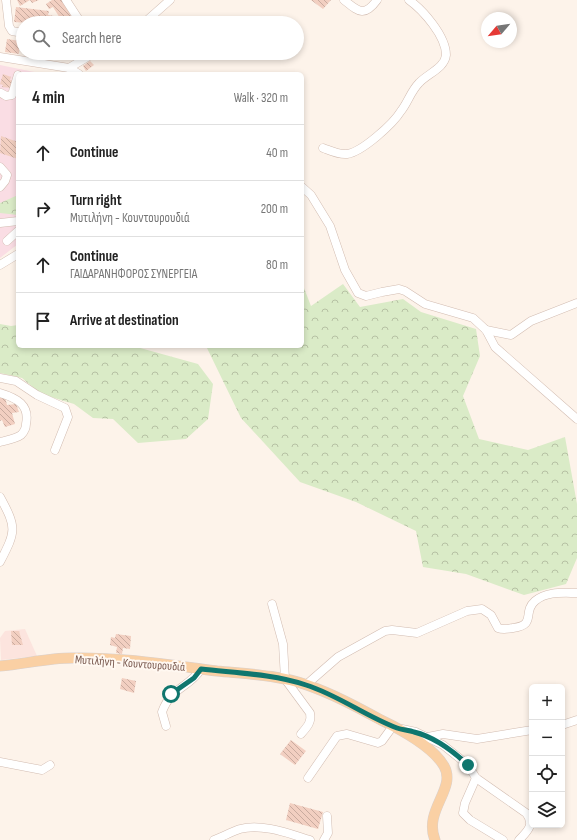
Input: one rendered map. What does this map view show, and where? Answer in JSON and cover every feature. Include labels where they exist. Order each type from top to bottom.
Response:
[{"type":"main road","name":"Μυτιλήνη - Κουντουρουδιά","points":[[0,666],[72,658],[130,661],[285,679],[306,685],[344,700],[395,727],[438,758],[446,770],[448,776],[447,784],[433,813],[431,823],[435,840]]},
{"type":"street","points":[[6,0],[9,26],[12,31],[16,32]]},
{"type":"street","points":[[66,0],[76,16]]},
{"type":"street","points":[[152,16],[170,0]]},
{"type":"street","points":[[344,0],[359,11],[364,12],[371,9],[376,0]]},
{"type":"street","points":[[323,148],[340,154],[349,154],[363,146],[395,120],[402,111],[413,90],[420,82],[444,63],[446,55],[445,47],[437,30],[417,6],[409,0]]},
{"type":"street","points":[[0,57],[71,71],[85,60]]},
{"type":"street","points":[[0,95],[6,96],[12,94],[16,81]]},
{"type":"street","points":[[0,167],[6,176],[2,183]]},
{"type":"street","points":[[304,189],[330,226],[345,270],[358,293],[366,296],[399,289],[424,304],[473,318],[486,330],[495,347],[577,419]]},
{"type":"street","points":[[0,223],[16,221]]},
{"type":"street","points":[[7,241],[16,233]]},
{"type":"street","points":[[0,265],[16,255]]},
{"type":"street","points":[[486,330],[511,335],[531,321],[577,303]]},
{"type":"street","points":[[0,378],[16,381],[37,395],[65,408],[68,417],[55,450]]},
{"type":"street","points":[[0,393],[8,395],[23,405],[28,414],[25,429],[22,434],[0,442]]},
{"type":"street","points":[[0,497],[3,511],[14,527],[13,535],[0,562]]},
{"type":"street","points":[[306,685],[338,657],[385,631],[392,630],[417,633],[466,611],[482,609],[491,615],[498,628],[502,630],[521,627],[526,624],[528,620],[530,608],[535,601],[543,596],[553,593],[577,593]]},
{"type":"street","points":[[272,604],[283,644],[285,679],[310,713],[310,723],[301,734]]},
{"type":"street","points":[[166,726],[162,712],[171,694],[194,678],[201,669]]},
{"type":"street","points":[[565,724],[577,720]]},
{"type":"street","points":[[308,778],[337,736],[346,734],[378,743],[382,741],[395,727],[416,732],[443,745],[460,758],[476,778],[510,800],[529,817],[531,826],[519,840]]},
{"type":"street","points":[[428,737],[443,734],[481,739],[529,731]]},
{"type":"street","points":[[0,762],[42,770],[50,765]]},
{"type":"street","points":[[476,778],[465,803],[463,813],[470,820],[503,840]]},
{"type":"street","points":[[324,840],[328,833],[327,816]]},
{"type":"street","points":[[214,840],[241,829],[259,828],[310,840]]},
{"type":"shaded area","points":[[0,65],[34,72],[16,72],[16,246],[0,258]]},
{"type":"shaded area","points":[[25,629],[37,656],[1,660],[0,638],[5,631]]},
{"type":"green space","points":[[16,196],[16,215],[0,213],[0,203]]},
{"type":"green space","points":[[343,284],[360,307],[403,299],[421,312],[476,329],[480,356],[463,396],[479,439],[528,450],[565,437],[577,504],[577,558],[566,584],[524,595],[466,574],[423,567],[416,531],[356,502],[300,482],[241,418],[207,348],[304,348],[304,288],[311,306]]},
{"type":"green space","points":[[0,324],[16,325],[16,348],[140,348],[198,364],[213,384],[208,419],[186,439],[138,443],[113,419],[93,418],[74,404],[41,394],[22,378],[0,373]]},
{"type":"building","points":[[17,0],[30,0],[20,6]]},
{"type":"building","points":[[30,0],[39,0],[32,3]]},
{"type":"building","points":[[52,0],[63,0],[73,16],[59,16],[53,7],[49,9],[46,4]]},
{"type":"building","points":[[311,0],[331,0],[323,9]]},
{"type":"building","points":[[16,7],[49,11],[48,15],[54,16],[16,16],[16,22],[14,22]]},
{"type":"building","points":[[7,39],[16,40],[16,54],[5,52]]},
{"type":"building","points":[[90,61],[94,65],[86,71],[83,66]]},
{"type":"building","points":[[3,74],[11,77],[10,80],[14,81],[12,88],[2,87],[3,85],[0,84]]},
{"type":"building","points":[[1,136],[16,141],[16,158],[0,153]]},
{"type":"building","points":[[5,397],[7,405],[16,404],[19,412],[12,413],[15,424],[5,427],[2,420],[0,421],[0,398]]},
{"type":"building","points":[[11,631],[19,631],[23,645],[12,645]]},
{"type":"building","points":[[116,634],[131,636],[130,649],[123,648],[122,654],[116,653],[117,647],[110,645],[111,637],[115,638]]},
{"type":"building","points":[[122,678],[136,681],[134,693],[120,689]]},
{"type":"building","points":[[291,740],[306,751],[295,765],[280,754]]},
{"type":"building","points":[[290,803],[323,812],[318,829],[286,820]]},
{"type":"route","points":[[171,694],[194,678],[201,669],[285,679],[306,685],[344,700],[397,728],[416,732],[428,737],[443,745],[468,765]]}]
